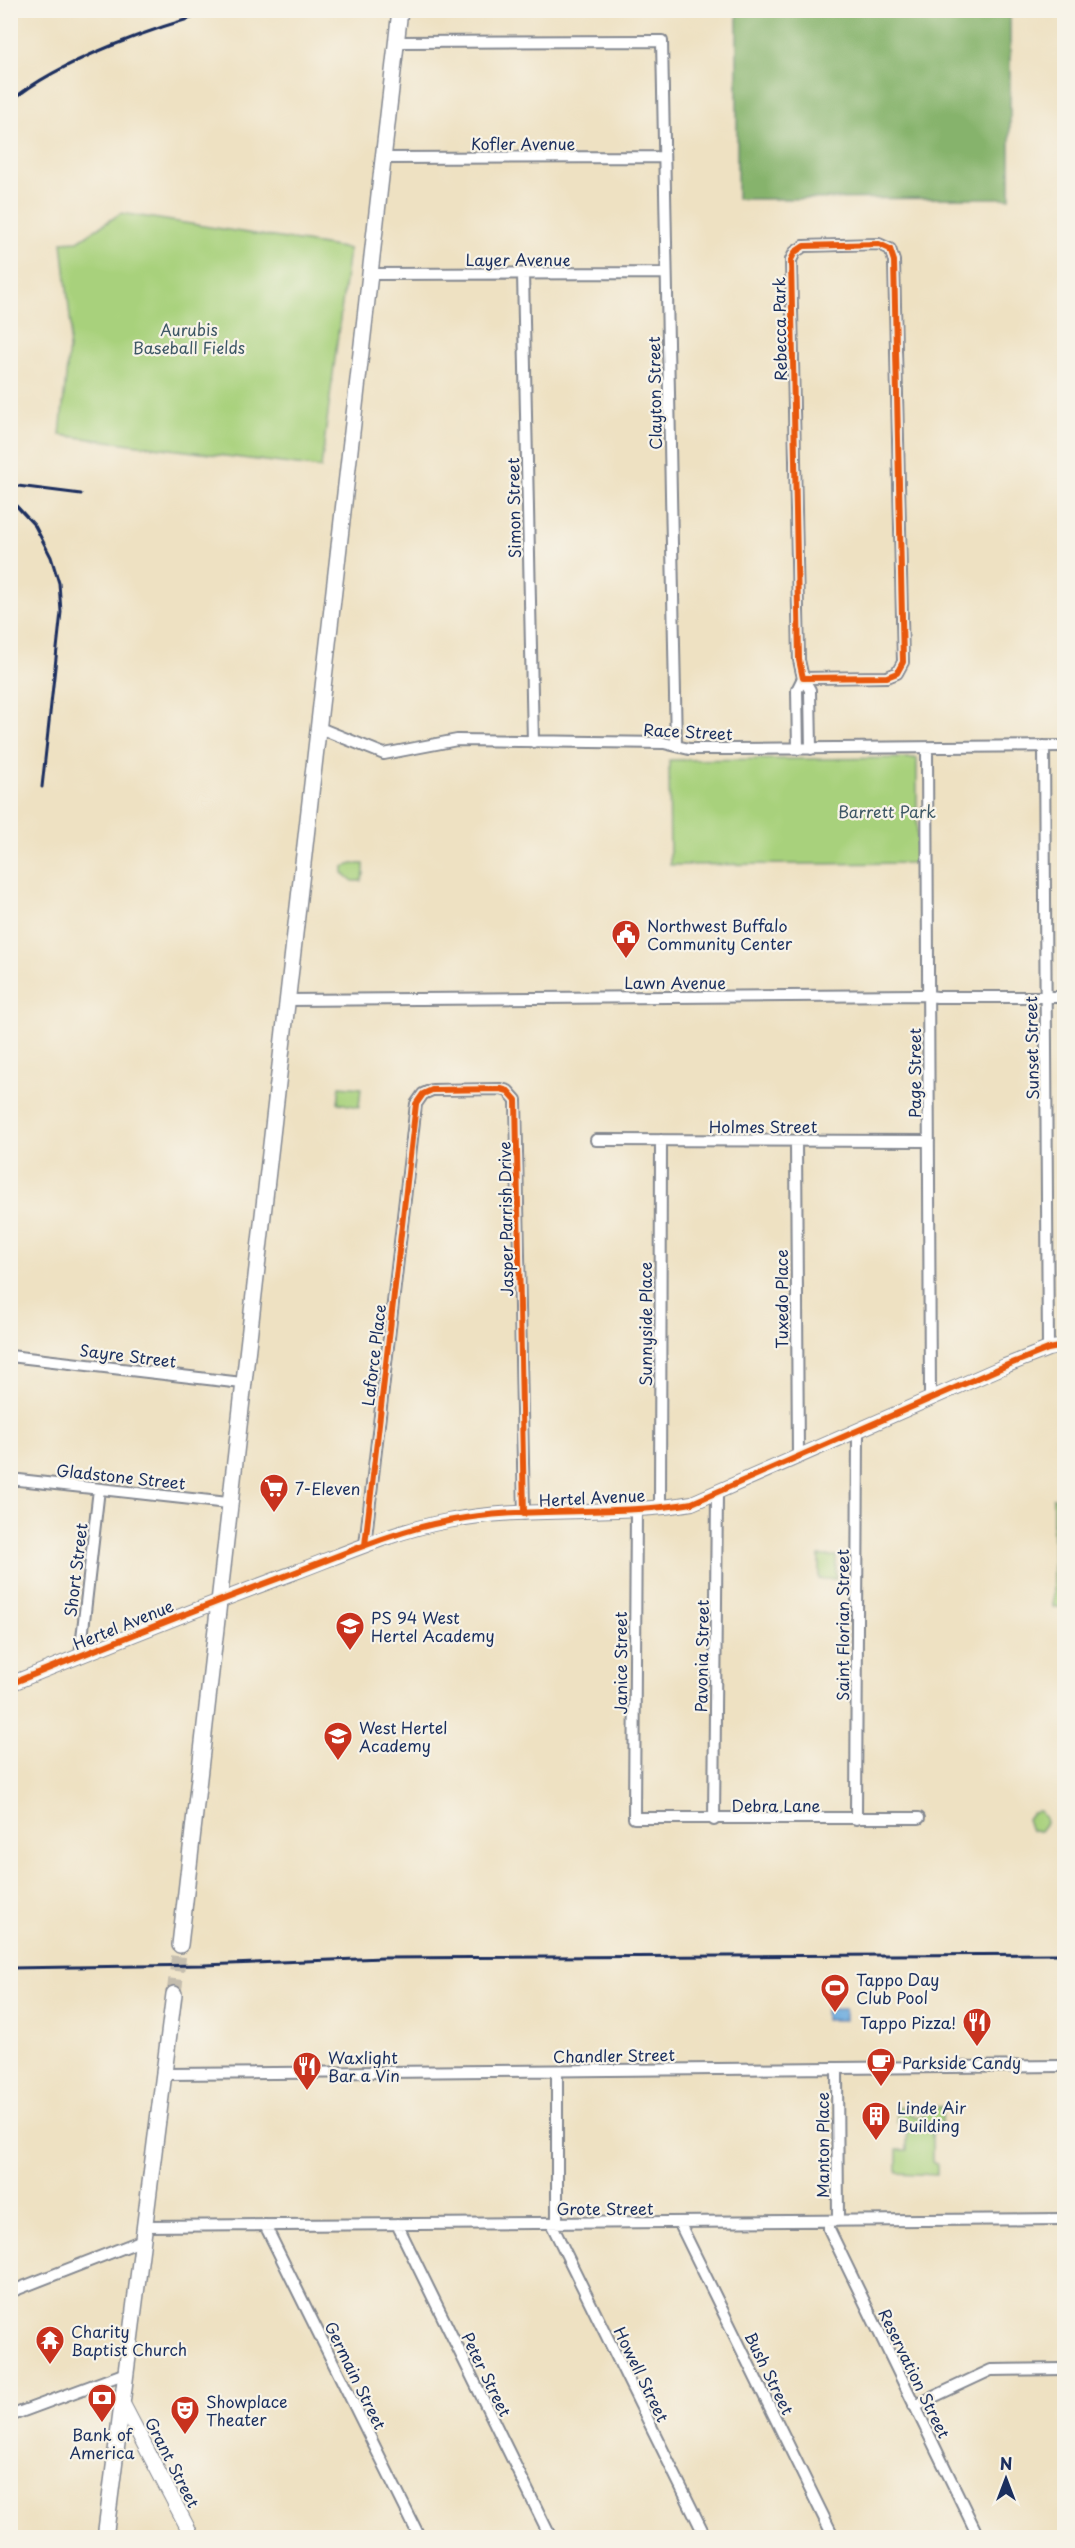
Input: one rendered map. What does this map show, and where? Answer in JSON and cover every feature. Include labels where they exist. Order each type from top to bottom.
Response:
[{"type":"main road","points":[[180,1945],[228,1503],[400,10]]},
{"type":"main road","points":[[105,2538],[174,1994]]},
{"type":"street","name":"Clayton Street","points":[[396,42],[662,41],[675,745]]},
{"type":"street","name":"Kofler Avenue","points":[[383,158],[664,158]]},
{"type":"street","name":"Rebecca Park","points":[[802,678],[887,677],[897,673],[903,663],[894,261],[890,249],[879,244],[804,246],[797,249],[791,260],[799,660],[802,678],[810,690],[811,749]]},
{"type":"street","name":"Layer Avenue","points":[[370,274],[666,273]]},
{"type":"street","name":"Simon Street","points":[[523,274],[533,742]]},
{"type":"street","name":"Rebecca Park","points":[[798,749],[797,690],[802,678]]},
{"type":"street","name":"Race Street","points":[[317,727],[384,754],[457,740],[675,745],[689,749],[927,749],[1065,746]]},
{"type":"street","name":"Sunset Street","points":[[1044,746],[1048,1349]]},
{"type":"street","name":"Page Street","points":[[927,749],[930,1398]]},
{"type":"street","name":"Lawn Avenue","points":[[286,1000],[1065,997]]},
{"type":"street","name":"Jasper Parrish Drive","points":[[408,1169],[416,1104],[427,1091],[501,1089],[516,1100],[524,1514]]},
{"type":"street","name":"Holmes Street","points":[[596,1140],[929,1141]]},
{"type":"street","name":"Sunnyside Place","points":[[660,1507],[661,1140]]},
{"type":"street","name":"Tuxedo Place","points":[[796,1141],[798,1457]]},
{"type":"street","name":"Laforce Place","points":[[365,1545],[408,1169]]},
{"type":"street","name":"Hertel Avenue","points":[[10,1684],[218,1601],[411,1529],[450,1520],[692,1503],[930,1398],[1048,1349],[1065,1346]]},
{"type":"street","name":"Sayre Street","points":[[10,1356],[242,1383]]},
{"type":"street","name":"Saint Florian Street","points":[[856,1819],[858,1430]]},
{"type":"street","name":"Gladstone Street","points":[[10,1479],[228,1503]]},
{"type":"street","name":"Short Street","points":[[80,1656],[99,1489]]},
{"type":"street","name":"Pavonia Street","points":[[714,1820],[717,1493]]},
{"type":"street","name":"Janice Street","points":[[634,1818],[636,1508]]},
{"type":"street","name":"Debra Lane","points":[[634,1818],[714,1820],[919,1818]]},
{"type":"street","name":"Chandler Street","points":[[165,2074],[1065,2066]]},
{"type":"street","name":"Manton Place","points":[[834,2221],[837,2068]]},
{"type":"street","name":"Howell Street","points":[[557,2071],[554,2223],[706,2538]]},
{"type":"street","name":"Grote Street","points":[[144,2233],[265,2225],[1065,2219]]},
{"type":"street","name":"Reservation Street","points":[[834,2221],[829,2229],[979,2538]]},
{"type":"street","name":"Bush Street","points":[[679,2222],[834,2538]]},
{"type":"street","name":"Peter Street","points":[[397,2224],[551,2538]]},
{"type":"street","name":"Germain Street","points":[[265,2225],[420,2538]]},
{"type":"street","points":[[10,2292],[144,2233]]},
{"type":"street","points":[[914,2406],[991,2370],[1065,2369]]},
{"type":"street","points":[[10,2416],[126,2373]]},
{"type":"street","name":"Grant Street","points":[[122,2402],[193,2538]]},
{"type":"green space","points":[[737,11],[1010,11],[1010,198],[737,199]]},
{"type":"green space","name":"Aurubis Baseball Fields","points":[[121,213],[349,249],[321,468],[60,435],[71,327],[62,242],[78,241]]},
{"type":"green space","name":"Barrett Park","points":[[917,758],[917,863],[670,865],[669,760]]},
{"type":"green space","points":[[364,864],[361,881],[353,881],[343,873],[343,867]]},
{"type":"green space","points":[[340,1086],[361,1088],[359,1107],[338,1103]]},
{"type":"green space","points":[[1053,1498],[1064,1498],[1064,1607],[1053,1607]]},
{"type":"green space","points":[[819,1556],[836,1556],[836,1579],[819,1579]]},
{"type":"green space","points":[[1039,1811],[1046,1823],[1040,1831],[1031,1831],[1027,1819],[1032,1812]]},
{"type":"green space","points":[[897,2107],[907,2107],[910,2114],[918,2118],[925,2115],[928,2107],[942,2107],[942,2132],[932,2132],[932,2162],[937,2163],[937,2175],[897,2173],[897,2150],[907,2150],[907,2123],[897,2122]]},
{"type":"water","name":"Tappo Day Club Pool","points":[[825,2009],[845,2009],[845,2020],[825,2020]]},
{"type":"tunnel","points":[[174,1994],[180,1945]]},
{"type":"railway","points":[[10,102],[55,72],[110,46],[168,25],[220,10]]},
{"type":"railway","points":[[10,485],[81,494]]},
{"type":"railway","points":[[10,499],[35,526],[51,557],[59,583],[61,612],[42,787]]},
{"type":"railway","points":[[10,1968],[204,1965],[383,1958],[1064,1954]]},
{"type":"cycle path","points":[[879,244],[890,249],[894,261],[903,662],[897,673],[887,677],[803,678],[799,660],[791,260],[795,252],[804,246],[879,244]]},
{"type":"cycle path","points":[[365,1545],[416,1104],[423,1094],[432,1090],[501,1089],[508,1091],[516,1100],[524,1514]]},
{"type":"cycle path","points":[[10,1684],[186,1613],[350,1551],[428,1525],[509,1513],[631,1509],[692,1503],[1005,1366],[1048,1349],[1064,1346]]},
{"type":"place","name":"Northwest Buffalo Community Center","points":[[626,960]]},
{"type":"place","name":"7-Eleven","points":[[274,1514]]},
{"type":"place","name":"PS 94 West Hertel Academy","points":[[350,1652]]},
{"type":"place","name":"West Hertel Academy","points":[[338,1762]]},
{"type":"place","name":"Tappo Day Club Pool","points":[[835,2014]]},
{"type":"place","name":"Tappo Pizza!","points":[[977,2048]]},
{"type":"place","name":"Parkside Candy","points":[[881,2088]]},
{"type":"place","name":"Waxlight Bar a Vin","points":[[307,2092]]},
{"type":"place","name":"Linde Air Building","points":[[876,2142]]},
{"type":"place","name":"Charity Baptist Church","points":[[50,2366]]},
{"type":"place","name":"Bank of America","points":[[102,2424]]},
{"type":"place","name":"Showplace Theater","points":[[185,2436]]}]
